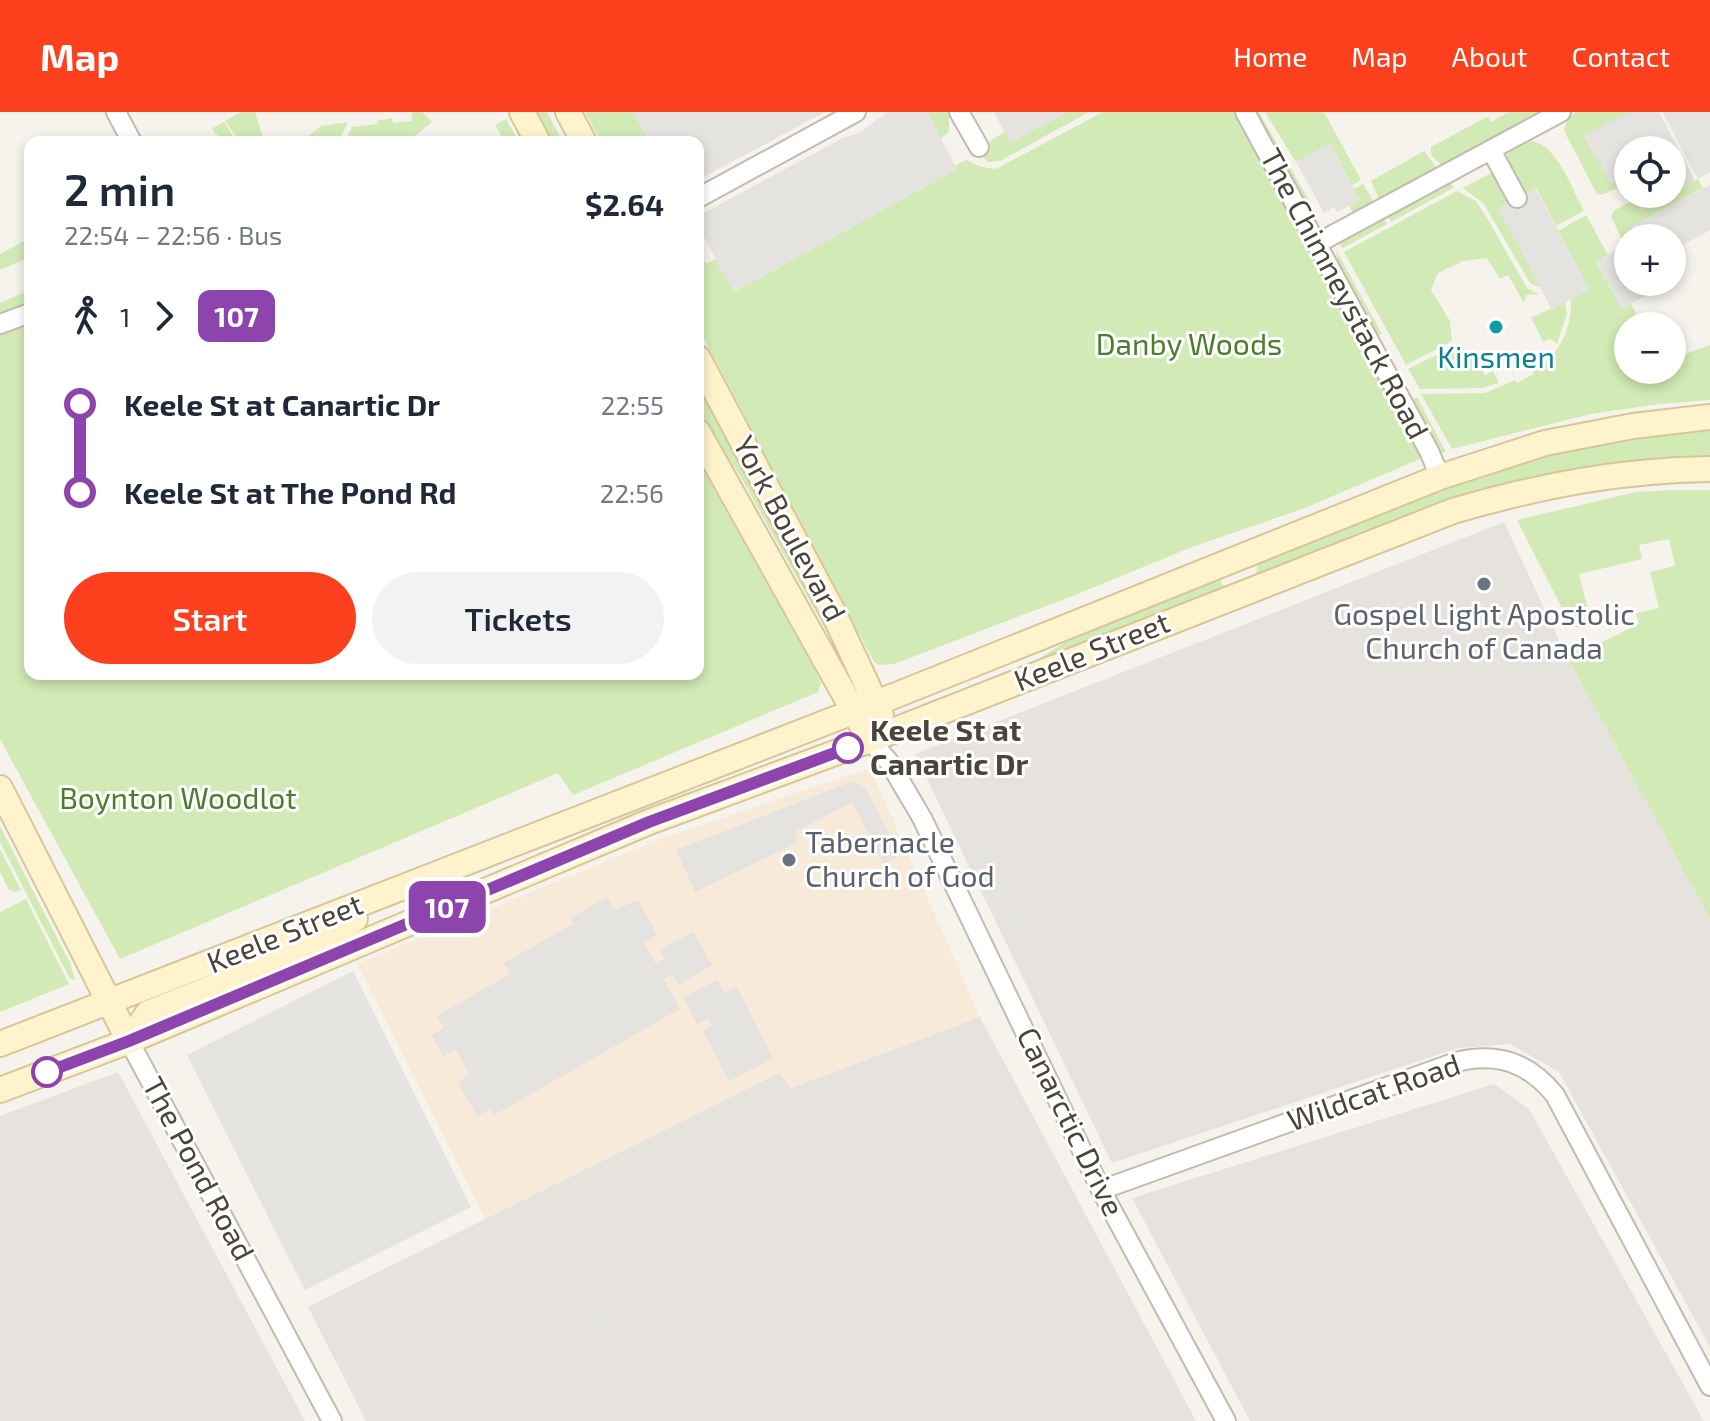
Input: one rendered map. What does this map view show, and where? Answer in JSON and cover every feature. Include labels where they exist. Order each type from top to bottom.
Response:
[{"type":"main road","points":[[522,112],[535,136]]},
{"type":"main road","points":[[568,112],[581,136]]},
{"type":"main road","name":"York Boulevard","points":[[704,369],[834,614],[865,707]]},
{"type":"main road","name":"Keele Street","points":[[0,1044],[865,707],[1440,477],[1545,443],[1633,426],[1710,417]]},
{"type":"main road","name":"York Boulevard","points":[[704,442],[865,707]]},
{"type":"main road","name":"Keele Street","points":[[0,1090],[129,1041],[649,822],[879,736],[1453,511],[1501,497],[1612,474],[1710,469]]},
{"type":"main road","points":[[1238,558],[1240,575],[1249,591]]},
{"type":"main road","name":"Canarctic Drive","points":[[865,707],[879,736]]},
{"type":"main road","name":"The Pond Road","points":[[0,788],[129,1041]]},
{"type":"main road","points":[[129,1041],[148,1013],[274,963],[325,937],[419,881]]},
{"type":"main road","points":[[0,1053],[88,1019],[109,1002]]},
{"type":"street","points":[[116,112],[129,136]]},
{"type":"street","points":[[704,195],[856,112]]},
{"type":"street","points":[[959,112],[979,147]]},
{"type":"street","name":"The Chimneystack Road","points":[[1245,112],[1433,458],[1440,477]]},
{"type":"street","points":[[1316,244],[1561,112]]},
{"type":"street","points":[[1491,150],[1517,198]]},
{"type":"street","points":[[0,324],[24,315]]},
{"type":"street","name":"Canarctic Drive","points":[[879,736],[889,762],[922,818],[1101,1190],[1226,1421]]},
{"type":"street","name":"The Pond Road","points":[[129,1041],[332,1421]]},
{"type":"street","name":"Wildcat Road","points":[[1101,1190],[1456,1062],[1491,1057],[1510,1061],[1543,1080],[1555,1095],[1710,1386]]},
{"type":"shaded area","points":[[633,112],[825,112],[704,177],[704,136],[647,136]]},
{"type":"shaded area","points":[[888,112],[927,112],[957,169],[734,292],[704,237],[704,213],[843,138],[859,133]]},
{"type":"shaded area","points":[[994,112],[1068,112],[1010,143]]},
{"type":"shaded area","points":[[1630,112],[1659,112],[1672,136],[1614,136],[1614,181],[1610,183],[1584,135]]},
{"type":"shaded area","points":[[1710,112],[1710,172],[1698,179],[1686,156],[1686,136],[1675,136],[1663,113]]},
{"type":"shaded area","points":[[1330,144],[1360,200],[1337,212],[1334,207],[1324,213],[1296,162]]},
{"type":"shaded area","points":[[1686,164],[1695,181],[1686,186]]},
{"type":"shaded area","points":[[1710,185],[1710,230],[1686,243],[1686,224],[1637,224],[1667,208],[1686,208],[1686,198]]},
{"type":"shaded area","points":[[1535,188],[1589,289],[1552,310],[1498,208]]},
{"type":"shaded area","points":[[1614,251],[1614,294],[1596,261]]},
{"type":"shaded area","points":[[1615,296],[1644,296],[1622,309]]},
{"type":"shaded area","points":[[1504,522],[1562,647],[1710,919],[1710,1347],[1559,1072],[1510,1044],[1458,1048],[1112,1163],[915,754]]},
{"type":"shaded area","points":[[870,768],[980,1017],[790,1088],[779,1073],[485,1219],[357,964],[663,838]]},
{"type":"shaded area","points":[[853,781],[866,789],[899,853],[895,859],[883,864],[852,802],[795,832],[798,842],[695,892],[676,850]]},
{"type":"shaded area","points":[[963,795],[1029,935],[1019,940],[952,801]]},
{"type":"shaded area","points":[[607,897],[615,910],[638,900],[657,935],[644,943],[656,964],[665,959],[660,950],[693,932],[712,965],[679,985],[673,975],[664,979],[680,1009],[494,1115],[491,1109],[477,1116],[458,1083],[470,1075],[455,1049],[443,1056],[432,1035],[444,1028],[437,1016],[510,974],[504,963],[573,924],[570,918]]},
{"type":"shaded area","points":[[353,971],[471,1207],[305,1290],[187,1055]]},
{"type":"shaded area","points":[[718,980],[724,993],[737,987],[773,1058],[729,1081],[703,1031],[712,1026],[708,1018],[697,1024],[683,997]]},
{"type":"shaded area","points":[[980,1017],[1196,1421],[366,1421],[308,1307],[779,1073],[791,1088]]},
{"type":"shaded area","points":[[118,1072],[305,1421],[0,1421],[0,1116]]},
{"type":"shaded area","points":[[1494,1084],[1529,1109],[1704,1421],[1250,1421],[1132,1198]]},
{"type":"shaded area","points":[[588,1284],[662,1421],[647,1421],[577,1291]]},
{"type":"green space","points":[[241,112],[255,112],[263,136],[236,136],[225,121]]},
{"type":"green space","points":[[412,112],[422,112],[432,122],[414,136],[348,136],[352,127],[378,124],[377,121],[392,118],[393,123],[412,121]]},
{"type":"green space","points":[[531,112],[547,112],[560,136],[544,136]]},
{"type":"green space","points":[[585,112],[633,112],[647,136],[598,136]]},
{"type":"green space","points":[[927,112],[948,112],[949,132],[941,139]]},
{"type":"green space","points":[[1068,112],[1089,112],[1000,161],[988,162],[980,154],[989,150],[991,140],[1005,132],[1011,142]]},
{"type":"green space","name":"Danby Woods","points":[[1103,112],[1235,112],[1422,458],[1305,508],[1192,547],[894,664],[878,665],[704,338],[704,260],[706,264],[716,259],[734,292],[957,169],[955,165],[967,160],[981,167],[996,169]]},
{"type":"green space","points":[[1254,112],[1259,112],[1317,215],[1312,218]]},
{"type":"green space","points":[[1265,112],[1324,112],[1361,180],[1352,185],[1330,144],[1296,162]]},
{"type":"green space","points":[[1509,112],[1538,112],[1540,115],[1443,167],[1431,155],[1431,147],[1481,120],[1488,117],[1491,122]]},
{"type":"green space","points":[[1576,112],[1630,112],[1584,136],[1611,183],[1614,181],[1614,189],[1597,194],[1564,131],[1568,118]]},
{"type":"green space","points":[[506,119],[516,136],[501,136],[495,125]]},
{"type":"green space","points":[[224,122],[233,136],[216,135],[212,128]]},
{"type":"green space","points":[[348,122],[341,136],[308,136],[321,126]]},
{"type":"green space","points":[[1531,141],[1549,150],[1556,159],[1584,211],[1556,226],[1536,188],[1523,195],[1510,170],[1508,155],[1511,149]]},
{"type":"green space","points":[[1424,151],[1438,170],[1380,201],[1371,181]]},
{"type":"green space","points":[[1493,172],[1510,202],[1499,209],[1541,288],[1530,283],[1484,204],[1463,188]]},
{"type":"green space","points":[[1698,179],[1703,188],[1686,197],[1686,186]]},
{"type":"green space","points":[[1450,181],[1453,188],[1391,222],[1387,215]]},
{"type":"green space","points":[[1363,184],[1375,204],[1354,215],[1349,206],[1360,200],[1354,189]]},
{"type":"green space","points":[[1457,191],[1476,201],[1527,288],[1539,294],[1526,295],[1524,303],[1508,275],[1500,279],[1487,258],[1463,261],[1438,273],[1431,290],[1450,321],[1452,341],[1406,365],[1344,252]]},
{"type":"green space","points":[[1619,208],[1666,208],[1637,224],[1615,224],[1611,216]]},
{"type":"green space","points":[[1586,215],[1608,255],[1596,262],[1622,309],[1631,304],[1635,312],[1614,312],[1614,384],[1686,384],[1686,354],[1710,345],[1710,400],[1591,414],[1452,449],[1421,394],[1485,393],[1534,374],[1562,341],[1569,321],[1571,299],[1589,289],[1558,231]]},
{"type":"green space","points":[[1383,217],[1387,224],[1343,248],[1340,244],[1343,240]]},
{"type":"green space","points":[[24,241],[24,260],[0,270],[0,254]]},
{"type":"green space","points":[[1336,250],[1382,334],[1374,334],[1338,266]]},
{"type":"green space","points":[[24,293],[24,305],[0,314],[0,303]]},
{"type":"green space","points":[[1565,302],[1567,314],[1557,344],[1551,339],[1544,343],[1531,318]]},
{"type":"green space","name":"Boynton Woodlot","points":[[24,325],[24,680],[704,680],[704,472],[815,670],[821,683],[818,692],[573,795],[558,773],[120,959],[0,739],[0,334]]},
{"type":"green space","points":[[1455,346],[1462,346],[1466,353],[1474,356],[1485,375],[1493,371],[1499,383],[1482,388],[1420,389],[1408,369]]},
{"type":"green space","points":[[704,390],[847,660],[843,661],[742,479],[704,419]]},
{"type":"green space","points":[[1417,397],[1446,452],[1440,453],[1412,404],[1411,401]]},
{"type":"green space","points":[[1710,427],[1710,460],[1672,461],[1259,576],[1256,574],[1258,562],[1496,467],[1597,441]]},
{"type":"green space","points":[[1710,490],[1710,919],[1562,647],[1567,644],[1586,650],[1639,624],[1636,613],[1659,608],[1650,572],[1675,566],[1669,539],[1639,545],[1642,559],[1579,574],[1590,618],[1585,625],[1577,628],[1569,622],[1517,520],[1636,492]]},
{"type":"green space","points":[[1222,574],[1221,583],[1228,590],[1032,666],[1030,664],[1092,626]]},
{"type":"green space","points":[[0,826],[70,963],[75,980],[70,979],[0,842]]},
{"type":"green space","points":[[0,849],[21,890],[9,890],[0,872]]},
{"type":"green space","points":[[26,899],[69,984],[0,1012],[0,912]]},
{"type":"bus line","name":"107","points":[[47,1072],[129,1041],[649,822],[848,748]]},
{"type":"place","name":"Kinsmen","points":[[1496,327]]},
{"type":"place","name":"Gospel Light Apostolic Church of Canada","points":[[1484,584]]},
{"type":"place","name":"Keele St at Canartic Dr","points":[[848,748]]},
{"type":"place","name":"Tabernacle Church of God","points":[[789,860]]}]
